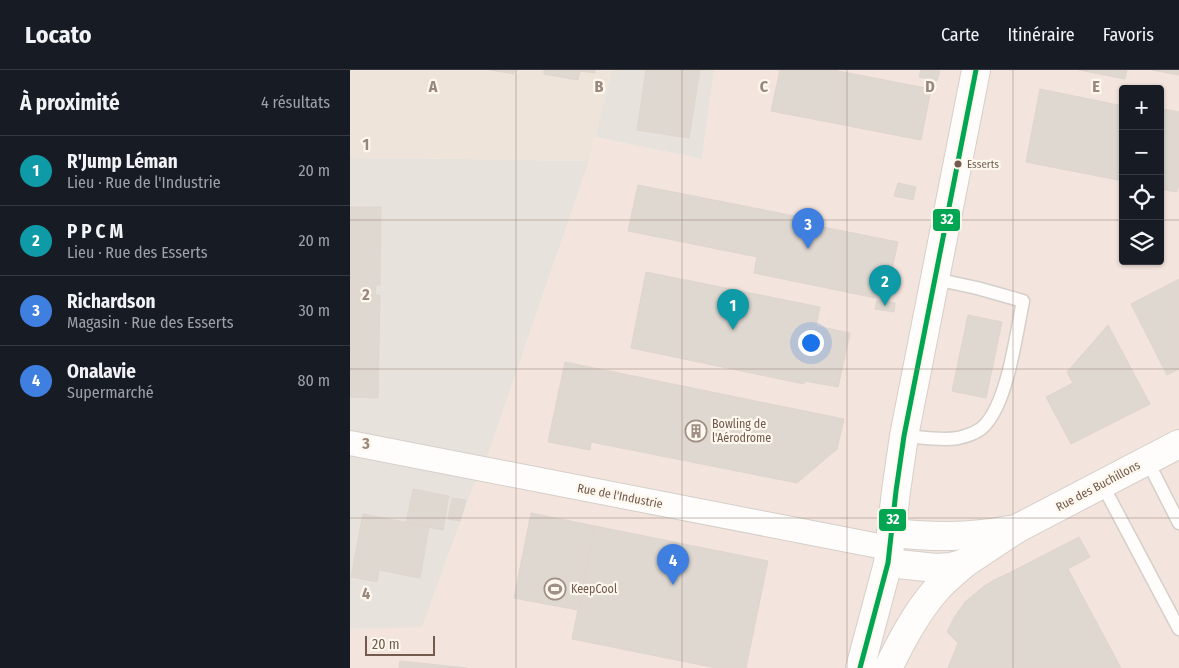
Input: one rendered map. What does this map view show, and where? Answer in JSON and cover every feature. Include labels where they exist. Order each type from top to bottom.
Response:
[{"type":"street","points":[[860,668],[890,548],[904,436],[976,70]]},
{"type":"street","name":"Rue de l'Industrie","points":[[350,443],[890,548]]},
{"type":"street","name":"Rue des Buchillons","points":[[890,548],[936,568],[951,567],[965,563],[1018,528],[1179,444]]},
{"type":"street","name":"Rue des Buchillons","points":[[890,548],[1018,528]]},
{"type":"street","points":[[888,668],[896,606],[890,548]]},
{"type":"street","points":[[888,668],[921,610],[936,590],[965,563]]},
{"type":"lane","points":[[904,436],[957,438],[968,435],[984,426],[997,407],[1010,367],[1023,301],[935,279]]},
{"type":"lane","points":[[1147,460],[1179,523]]},
{"type":"lane","points":[[1102,484],[1179,629]]},
{"type":"shaded area","points":[[350,70],[612,70],[589,161],[350,157]]},
{"type":"shaded area","points":[[612,70],[714,70],[702,159],[595,137]]},
{"type":"shaded area","points":[[714,70],[1179,70],[1179,668],[350,668],[350,629],[422,626],[473,487],[483,469],[589,161],[595,137],[702,159]]},
{"type":"shaded area","points":[[350,157],[589,161],[483,469],[473,487],[422,627],[350,629]]},
{"type":"building","points":[[491,70],[514,70],[514,74]]},
{"type":"building","points":[[544,70],[595,70],[595,73],[580,71],[578,80],[544,74]]},
{"type":"building","points":[[646,70],[700,70],[689,138],[637,130]]},
{"type":"building","points":[[780,70],[833,70],[931,89],[921,140],[771,111]]},
{"type":"building","points":[[921,70],[940,71],[937,81],[919,77]]},
{"type":"building","points":[[1079,70],[1127,70],[1125,79]]},
{"type":"building","points":[[1152,70],[1179,70],[1179,75]]},
{"type":"building","points":[[1040,89],[1119,105],[1119,180],[1026,162]]},
{"type":"building","points":[[1164,109],[1179,112],[1179,184],[1177,192],[1164,190]]},
{"type":"building","points":[[898,183],[916,187],[913,200],[894,196]]},
{"type":"building","points":[[638,185],[810,219],[808,224],[898,242],[885,300],[754,273],[757,257],[628,231]]},
{"type":"building","points":[[350,207],[381,207],[380,285],[376,285],[375,295],[380,295],[378,398],[350,397]]},
{"type":"building","points":[[646,272],[820,307],[816,326],[850,333],[838,387],[805,381],[804,384],[631,348]]},
{"type":"building","points":[[1179,279],[1179,369],[1167,375],[1131,304]]},
{"type":"building","points":[[877,300],[895,303],[894,312],[875,309]]},
{"type":"building","points":[[968,315],[1002,322],[986,398],[952,391]]},
{"type":"building","points":[[1108,325],[1150,404],[1071,444],[1046,397],[1073,383],[1067,372]]},
{"type":"building","name":"Bowling de l'Aérodrome","points":[[565,362],[844,419],[837,449],[797,483],[591,442],[590,450],[548,442]]},
{"type":"building","points":[[413,489],[449,496],[443,530],[406,523]]},
{"type":"building","points":[[452,498],[466,500],[460,521],[448,519]]},
{"type":"building","points":[[531,513],[595,526],[578,610],[514,598]]},
{"type":"building","points":[[363,514],[429,527],[420,578],[379,570],[377,582],[351,577]]},
{"type":"building","points":[[595,526],[768,561],[746,668],[716,668],[572,639]]},
{"type":"building","points":[[1079,537],[1090,557],[1068,569],[1121,668],[948,668],[958,643],[947,632],[965,602],[994,580]]},
{"type":"building","points":[[400,661],[467,668],[399,668]]},
{"type":"transit line","name":"32","points":[[860,668],[888,563],[904,436],[976,70]]},
{"type":"place","name":"Esserts","points":[[958,164]]},
{"type":"place","name":"Richardson","points":[[808,249]]},
{"type":"place","name":"P P C M","points":[[885,306]]},
{"type":"place","name":"R'Jump Léman","points":[[733,330]]},
{"type":"place","name":"Bowling de l'Aérodrome","points":[[696,431]]},
{"type":"place","name":"Onalavie","points":[[673,585]]},
{"type":"place","name":"KeepCool","points":[[555,589]]}]
